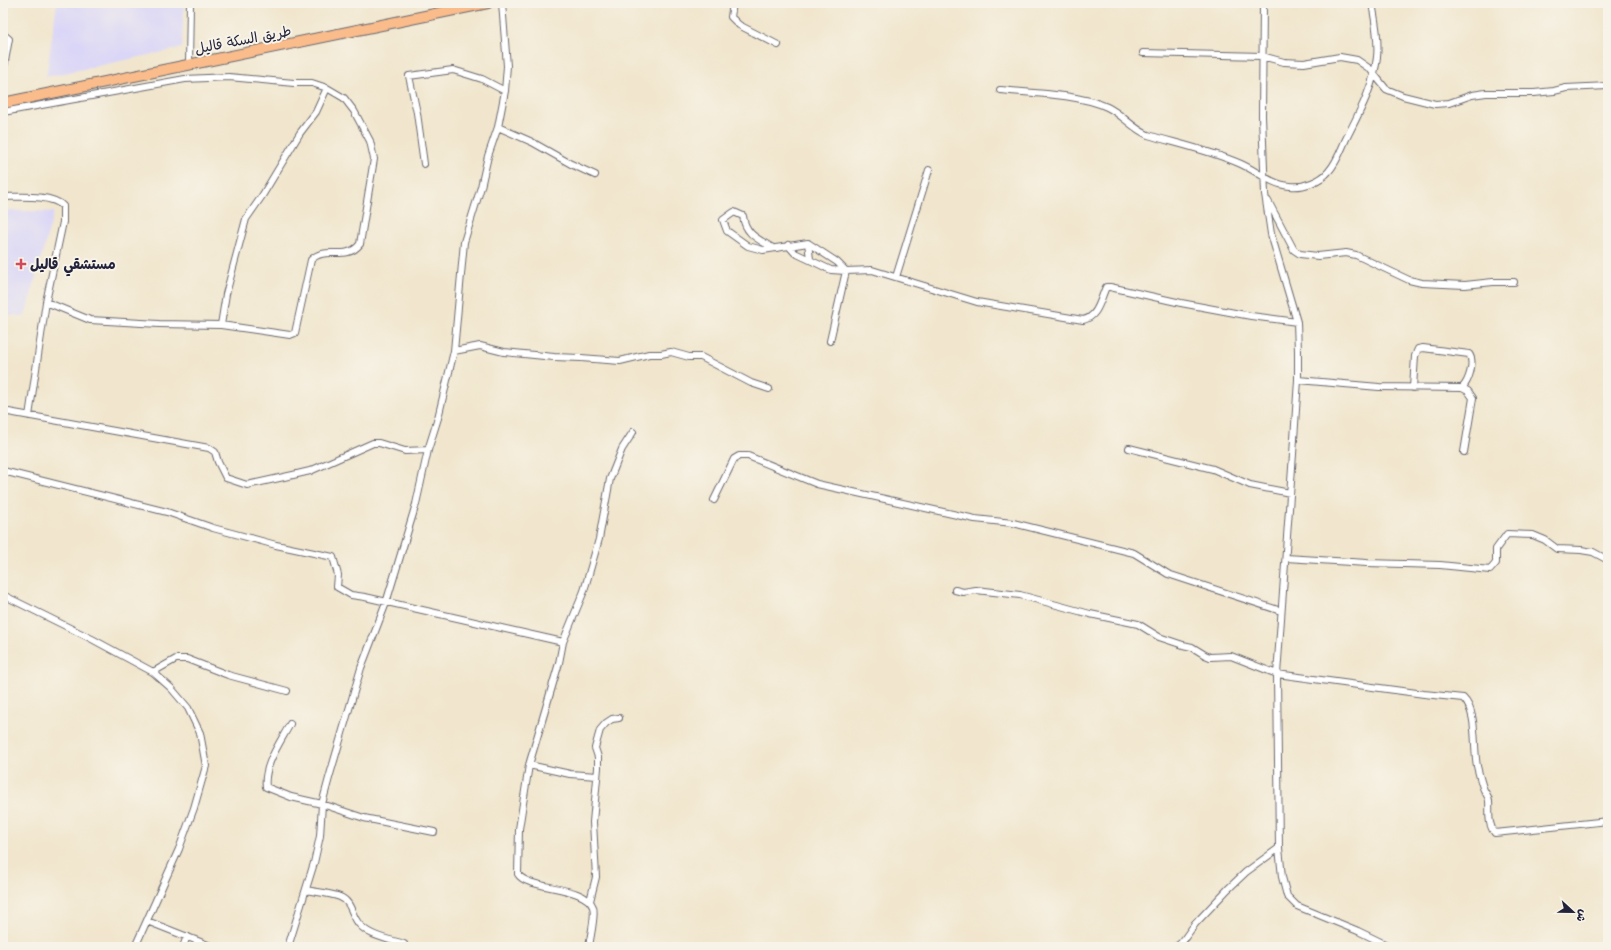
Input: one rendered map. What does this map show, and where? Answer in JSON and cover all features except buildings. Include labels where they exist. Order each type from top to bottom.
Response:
[{"type":"main road","name":"طريق السكة قاليل","points":[[5,105],[488,3]]},
{"type":"street","points":[[189,65],[190,3]]},
{"type":"street","points":[[288,947],[314,863],[320,836],[322,804],[361,668],[386,603],[416,504],[428,450],[438,418],[454,351],[464,242],[481,188],[488,156],[498,127],[505,91],[507,66],[502,3]]},
{"type":"street","points":[[733,3],[731,17],[739,26],[778,45]]},
{"type":"street","points":[[1263,3],[1263,176],[1271,234],[1297,322],[1298,380],[1277,674],[1279,848],[1282,877],[1287,896],[1297,906],[1358,931],[1391,947]]},
{"type":"street","points":[[1000,90],[1068,97],[1098,103],[1114,112],[1141,132],[1221,156],[1242,164],[1280,184],[1292,187],[1306,184],[1318,180],[1328,172],[1337,159],[1375,75],[1378,56],[1375,17],[1372,3]]},
{"type":"street","points":[[3,34],[9,38],[3,72]]},
{"type":"street","points":[[1143,53],[1262,56],[1284,62],[1304,63],[1340,57],[1357,60],[1370,69],[1386,89],[1403,96],[1435,104],[1449,103],[1472,95],[1486,93],[1534,93],[1566,88],[1608,86]]},
{"type":"street","points":[[424,164],[417,113],[409,76],[452,70],[482,79],[505,91]]},
{"type":"street","points":[[3,112],[185,79],[229,77],[294,83],[312,83],[327,88],[344,98],[354,111],[370,141],[374,159],[360,244],[355,250],[347,253],[323,253],[315,256],[311,260],[295,333],[290,335],[221,325],[159,324],[90,320],[46,302]]},
{"type":"street","points":[[221,325],[226,294],[246,219],[262,196],[300,133],[316,112],[327,88]]},
{"type":"street","points":[[498,127],[532,142],[594,175]]},
{"type":"street","points":[[896,277],[929,170]]},
{"type":"street","points":[[1265,194],[1294,250],[1300,254],[1318,256],[1346,253],[1356,255],[1410,280],[1422,283],[1465,285],[1493,282],[1514,282]]},
{"type":"street","points":[[3,197],[45,198],[57,201],[63,206],[63,222],[46,302],[29,416]]},
{"type":"street","points":[[773,248],[754,236],[744,225],[743,216],[734,212],[723,220],[727,231],[748,246],[763,250],[808,243],[837,262],[846,272]]},
{"type":"street","points":[[808,243],[810,259]]},
{"type":"street","points":[[788,245],[795,253],[832,270],[846,272],[872,270],[977,302],[1042,312],[1073,319],[1088,319],[1094,314],[1106,287],[1110,287],[1220,311],[1297,322]]},
{"type":"street","points":[[830,341],[846,272]]},
{"type":"street","points":[[454,351],[480,346],[504,352],[620,361],[649,354],[671,352],[689,357],[701,357],[751,383],[769,389]]},
{"type":"street","points":[[1413,388],[1414,356],[1418,349],[1423,348],[1469,354],[1471,359],[1469,378],[1462,388]]},
{"type":"street","points":[[1298,380],[1379,387],[1413,388],[1420,386],[1462,388],[1468,391],[1473,398],[1464,452]]},
{"type":"street","points":[[3,411],[209,448],[215,452],[226,478],[247,485],[310,471],[373,443],[379,442],[405,451],[428,450]]},
{"type":"street","points":[[589,947],[594,913],[593,905],[573,892],[523,879],[518,874],[519,829],[529,765],[564,642],[586,584],[599,539],[610,479],[622,449],[633,432]]},
{"type":"street","points":[[1129,448],[1213,469],[1250,485],[1290,493]]},
{"type":"street","points":[[714,500],[734,459],[738,456],[748,456],[817,484],[975,519],[1013,523],[1134,553],[1168,574],[1281,611]]},
{"type":"street","points":[[3,471],[167,512],[213,528],[276,545],[333,557],[338,575],[337,587],[351,595],[564,642]]},
{"type":"street","points":[[1286,558],[1367,563],[1440,565],[1490,570],[1496,563],[1496,549],[1507,534],[1533,535],[1545,540],[1557,549],[1593,552],[1608,560]]},
{"type":"street","points":[[955,590],[963,592],[976,590],[1020,595],[1090,614],[1138,624],[1159,637],[1192,647],[1210,657],[1231,656],[1277,674],[1463,698],[1469,706],[1475,735],[1477,765],[1484,789],[1489,799],[1488,817],[1495,833],[1608,822]]},
{"type":"street","points":[[3,595],[153,672],[171,688],[188,708],[200,733],[206,766],[194,808],[148,920],[135,947]]},
{"type":"street","points":[[153,672],[176,659],[187,659],[228,675],[287,691]]},
{"type":"street","points":[[590,902],[596,877],[593,822],[598,768],[595,748],[600,730],[612,719],[619,718]]},
{"type":"street","points":[[290,724],[274,754],[266,776],[266,787],[291,797],[322,804],[364,818],[434,832]]},
{"type":"street","points":[[529,765],[570,774],[597,776]]},
{"type":"street","points":[[1176,947],[1182,942],[1195,924],[1228,889],[1246,872],[1279,848]]},
{"type":"street","points":[[306,890],[340,897],[351,907],[352,915],[359,925],[370,934],[404,944]]},
{"type":"street","points":[[148,920],[210,946]]},
{"type":"street","points":[[183,947],[186,936]]},
{"type":"shaded area","points":[[57,3],[184,3],[182,48],[46,77]]},
{"type":"shaded area","name":"مستشقي قاليل","points":[[3,210],[54,212],[25,316],[3,315]]},
{"type":"place","name":"مستشقي قاليل","points":[[21,264]]}]
